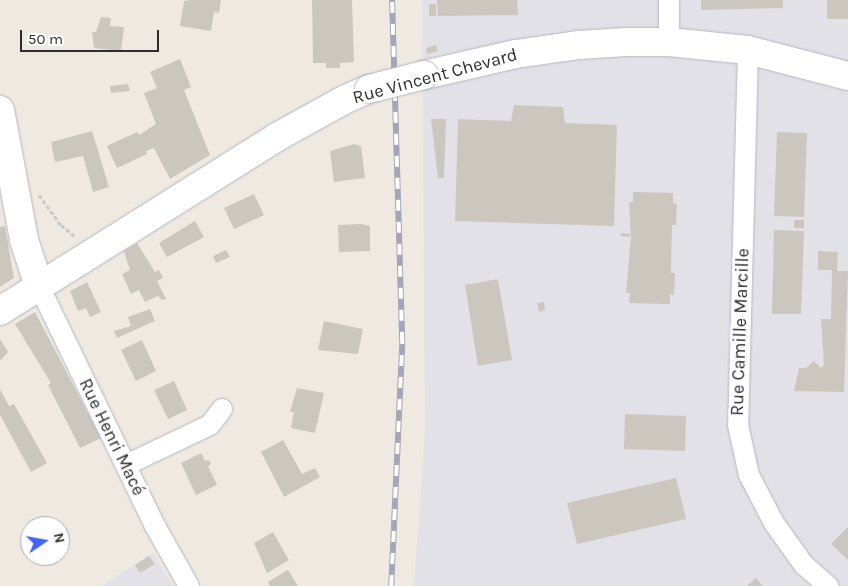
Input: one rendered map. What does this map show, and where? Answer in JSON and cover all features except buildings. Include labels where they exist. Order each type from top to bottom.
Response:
[{"type":"street","points":[[669,0],[669,42]]},
{"type":"street","name":"Rue Vincent Chevard","points":[[0,311],[87,254],[277,137],[344,100],[369,89],[424,74],[516,54],[578,44],[669,42],[748,50],[848,76]]},
{"type":"street","name":"Rue Camille Marcille","points":[[748,50],[738,425],[749,475],[774,523],[804,565],[828,586]]},
{"type":"street","points":[[0,110],[24,240],[39,286]]},
{"type":"street","name":"Rue Henri Macé","points":[[39,286],[126,465],[189,586]]},
{"type":"street","points":[[126,465],[220,419]]},
{"type":"path","points":[[14,190],[28,187],[47,202],[61,225],[77,238],[87,254]]},
{"type":"shaded area","points":[[422,0],[848,0],[848,586],[414,586],[425,430]]},
{"type":"shaded area","points":[[153,553],[173,586],[101,586]]},
{"type":"railway","points":[[391,586],[402,343],[392,0]]}]
